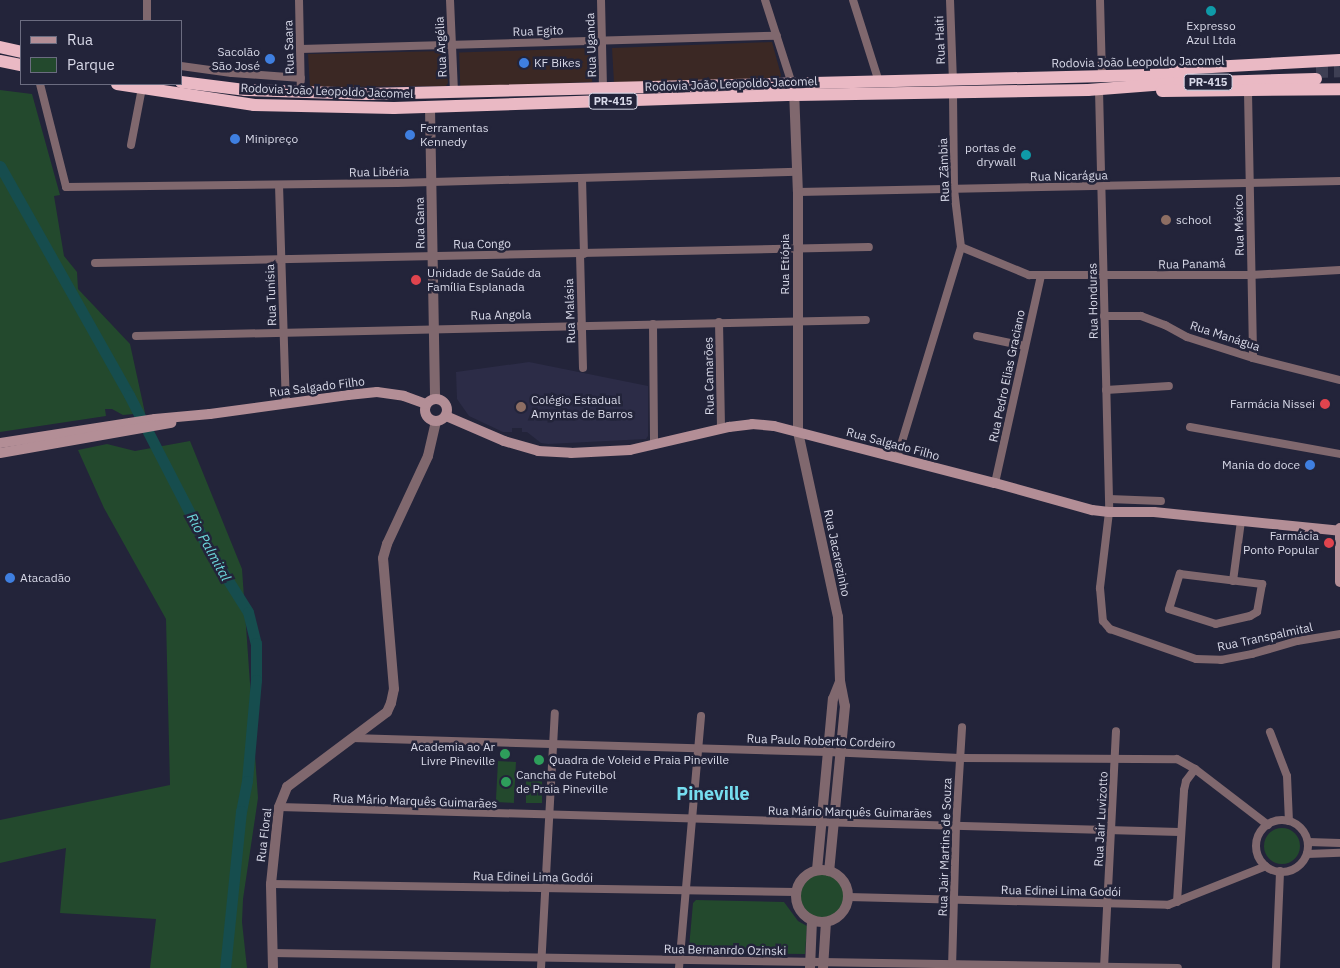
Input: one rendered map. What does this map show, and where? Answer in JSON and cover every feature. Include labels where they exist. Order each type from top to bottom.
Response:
[{"type":"highway","points":[[0,48],[20,52]]},
{"type":"highway","points":[[1138,75],[1188,67],[1340,60]]},
{"type":"highway","points":[[0,61],[20,65]]},
{"type":"highway","name":"Rodovia João Leopoldo Jacomel","points":[[123,85],[254,105],[430,108],[794,90],[953,86],[1102,76],[1316,75],[1178,83],[1099,90],[953,86],[880,82],[794,90],[301,93],[245,90],[182,82]]},
{"type":"highway","points":[[1099,90],[1248,92],[1340,89]]},
{"type":"highway","points":[[430,108],[442,96],[454,93]]},
{"type":"main road","name":"Rua Salgado Filho","points":[[0,452],[210,414],[377,392],[404,396],[426,404]]},
{"type":"main road","points":[[435,398],[445,404],[446,416],[436,421],[426,415],[426,404],[435,398]]},
{"type":"main road","name":"Rua Salgado Filho","points":[[446,416],[504,441],[538,451],[604,453],[654,445],[721,429],[752,424],[774,426],[995,482],[1092,510],[1154,512],[1340,530]]},
{"type":"main road","name":"Rua Salgado Filho","points":[[0,443],[125,428]]},
{"type":"main road","points":[[1340,530],[1340,582]]},
{"type":"street","points":[[146,0],[147,20]]},
{"type":"street","name":"Rua Saara","points":[[299,0],[301,93]]},
{"type":"street","name":"Rua Argélia","points":[[450,0],[454,93]]},
{"type":"street","name":"Rua Uganda","points":[[601,0],[603,90]]},
{"type":"street","points":[[765,0],[794,90]]},
{"type":"street","points":[[853,0],[880,82]]},
{"type":"street","name":"Rua Haiti","points":[[950,0],[953,86]]},
{"type":"street","points":[[1100,0],[1102,76]]},
{"type":"street","name":"Rua Egito","points":[[300,49],[776,36]]},
{"type":"street","points":[[182,66],[232,74],[301,78]]},
{"type":"street","name":"Rua Libéria","points":[[40,85],[66,187],[432,182],[797,172]]},
{"type":"street","name":"Rua Zâmbia","points":[[953,86],[954,189],[961,247]]},
{"type":"street","points":[[131,145],[142,88]]},
{"type":"street","name":"Rua Etiópia","points":[[794,90],[798,192],[798,432]]},
{"type":"street","name":"Rua Honduras","points":[[1099,90],[1109,512]]},
{"type":"street","name":"Rua México","points":[[1248,92],[1253,358]]},
{"type":"street","name":"Rua Gana","points":[[430,108],[435,398]]},
{"type":"street","name":"Rua Malásia","points":[[582,178],[583,368]]},
{"type":"street","name":"Rua Nicarágua","points":[[798,192],[1340,181]]},
{"type":"street","name":"Rua Tunísia","points":[[280,185],[286,403]]},
{"type":"street","name":"Rua Congo","points":[[95,263],[869,247]]},
{"type":"street","points":[[897,458],[961,247],[1029,275],[1104,276]]},
{"type":"street","name":"Rua Panamá","points":[[1104,276],[1251,274],[1340,270]]},
{"type":"street","name":"Rua Pedro Elias Graciano","points":[[995,482],[1041,275]]},
{"type":"street","name":"Rua Manágua","points":[[1104,316],[1142,316],[1165,325],[1187,337],[1253,358],[1340,380]]},
{"type":"street","name":"Rua Angola","points":[[136,336],[866,320]]},
{"type":"street","name":"Rua Camarões","points":[[719,322],[721,429]]},
{"type":"street","points":[[653,324],[654,445]]},
{"type":"street","points":[[977,336],[1025,346]]},
{"type":"street","points":[[1106,390],[1169,386]]},
{"type":"street","name":"Rua Floral","points":[[273,968],[271,884],[279,807],[287,787],[387,712],[391,703],[394,689],[383,558],[387,544],[428,456],[436,421]]},
{"type":"street","points":[[1190,427],[1340,454]]},
{"type":"street","name":"Rua Jacarezinho","points":[[798,432],[838,617],[840,681],[845,706],[829,871]]},
{"type":"street","points":[[1108,500],[1161,501]]},
{"type":"street","name":"Rua Transpalmital","points":[[1109,512],[1100,588],[1102,621],[1110,630],[1196,659],[1221,660],[1252,654],[1297,641],[1340,634]]},
{"type":"street","points":[[1233,580],[1241,521]]},
{"type":"street","points":[[1180,574],[1233,580],[1262,584],[1257,612],[1250,616],[1216,624],[1169,609],[1180,574]]},
{"type":"street","name":"Rua Jacarezinho","points":[[817,870],[833,699],[840,681]]},
{"type":"street","points":[[541,968],[555,713]]},
{"type":"street","points":[[680,964],[701,716]]},
{"type":"street","name":"Rua Jair Martins de Souza","points":[[952,967],[956,826],[962,726]]},
{"type":"street","name":"Rua Jair Luvizotto","points":[[1104,968],[1113,829],[1116,732]]},
{"type":"street","points":[[1270,732],[1287,776],[1289,821]]},
{"type":"street","name":"Rua Paulo Roberto Cordeiro","points":[[352,738],[828,752],[960,758],[1178,759],[1195,768],[1268,825]]},
{"type":"street","points":[[1177,902],[1180,832],[1186,781],[1195,768]]},
{"type":"street","name":"Rua Mário Marquês Guimarães","points":[[279,807],[691,820],[834,822],[1180,832]]},
{"type":"street","points":[[1279,820],[1289,821],[1303,830],[1308,842],[1306,854],[1296,868],[1280,872],[1266,866],[1259,856],[1256,845],[1259,834],[1268,825],[1279,820]]},
{"type":"street","points":[[1308,842],[1340,843]]},
{"type":"street","points":[[1306,854],[1340,853]]},
{"type":"street","name":"Rua Edinei Lima Godói","points":[[848,897],[1168,905],[1266,866]]},
{"type":"street","points":[[817,870],[829,871],[843,880],[848,897],[842,912],[826,922],[812,920],[798,908],[796,892],[803,877],[817,870]]},
{"type":"street","points":[[1276,968],[1280,872]]},
{"type":"street","name":"Rua Edinei Lima Godói","points":[[271,884],[796,892]]},
{"type":"street","points":[[810,966],[812,920]]},
{"type":"street","points":[[823,965],[826,922]]},
{"type":"street","name":"Rua Bernanrdo Ozinski","points":[[272,953],[541,958],[680,964],[1178,968]]},
{"type":"shaded area","points":[[772,42],[781,75],[780,78],[614,83],[612,48]]},
{"type":"shaded area","points":[[591,48],[592,82],[460,87],[459,53]]},
{"type":"shaded area","points":[[446,51],[448,83],[446,86],[310,87],[308,54]]},
{"type":"shaded area","name":"Colégio Estadual Amyntas de Barros","points":[[529,362],[648,386],[648,436],[646,439],[541,443],[527,432],[522,432],[522,428],[512,428],[512,432],[503,432],[469,416],[457,399],[456,372]]},
{"type":"green space","points":[[0,90],[32,94],[60,195],[54,196],[64,256],[77,272],[78,289],[130,344],[145,413],[123,415],[112,409],[105,409],[106,416],[0,432]]},
{"type":"green space","points":[[190,441],[242,569],[258,798],[243,899],[242,922],[247,968],[150,968],[156,919],[60,913],[66,848],[0,863],[0,820],[170,785],[166,619],[104,508],[78,450],[107,444],[135,451]]},
{"type":"green space","name":"Cancha de Futebol de Praia Pineville","points":[[498,761],[516,762],[514,803],[496,802]]},
{"type":"green space","points":[[526,773],[542,773],[542,803],[526,803]]},
{"type":"green space","points":[[1282,828],[1289,829],[1295,833],[1299,839],[1299,853],[1295,859],[1289,863],[1282,864],[1275,863],[1269,859],[1265,853],[1264,846],[1265,839],[1269,833],[1275,829]]},
{"type":"green space","points":[[826,873],[830,874],[840,883],[843,887],[843,905],[834,915],[826,919],[816,919],[808,915],[799,905],[798,891],[802,883],[812,874]]},
{"type":"green space","points":[[696,900],[784,902],[798,921],[807,926],[805,954],[691,953],[689,948],[693,903]]},
{"type":"waterway","name":"Rio Palmital","points":[[0,166],[129,395],[209,550],[248,612],[256,643],[256,680],[247,781],[241,811],[225,968]]},
{"type":"tunnel","points":[[1316,72],[1340,71]]},
{"type":"place","name":"Expresso Azul Ltda","points":[[1211,11]]},
{"type":"place","name":"Sacolão São José","points":[[270,59]]},
{"type":"place","name":"KF Bikes","points":[[524,63]]},
{"type":"place","name":"Ferramentas Kennedy","points":[[410,135]]},
{"type":"place","name":"Minipreço","points":[[235,139]]},
{"type":"place","name":"portas de drywall","points":[[1026,155]]},
{"type":"place","name":"school","points":[[1166,220]]},
{"type":"place","name":"Unidade de Saúde da Família Esplanada","points":[[416,280]]},
{"type":"place","name":"Farmácia Nissei","points":[[1325,404]]},
{"type":"place","name":"Colégio Estadual Amyntas de Barros","points":[[521,407]]},
{"type":"place","name":"Mania do doce","points":[[1310,465]]},
{"type":"place","name":"Farmácia Ponto Popular","points":[[1329,543]]},
{"type":"place","name":"Atacadão","points":[[10,578]]},
{"type":"place","name":"Academia ao Ar Livre Pineville","points":[[505,754]]},
{"type":"place","name":"Quadra de Voleid e Praia Pineville","points":[[539,760]]},
{"type":"place","name":"Cancha de Futebol de Praia Pineville","points":[[506,782]]},
{"type":"district","name":"Pineville","points":[[713,794]]}]
